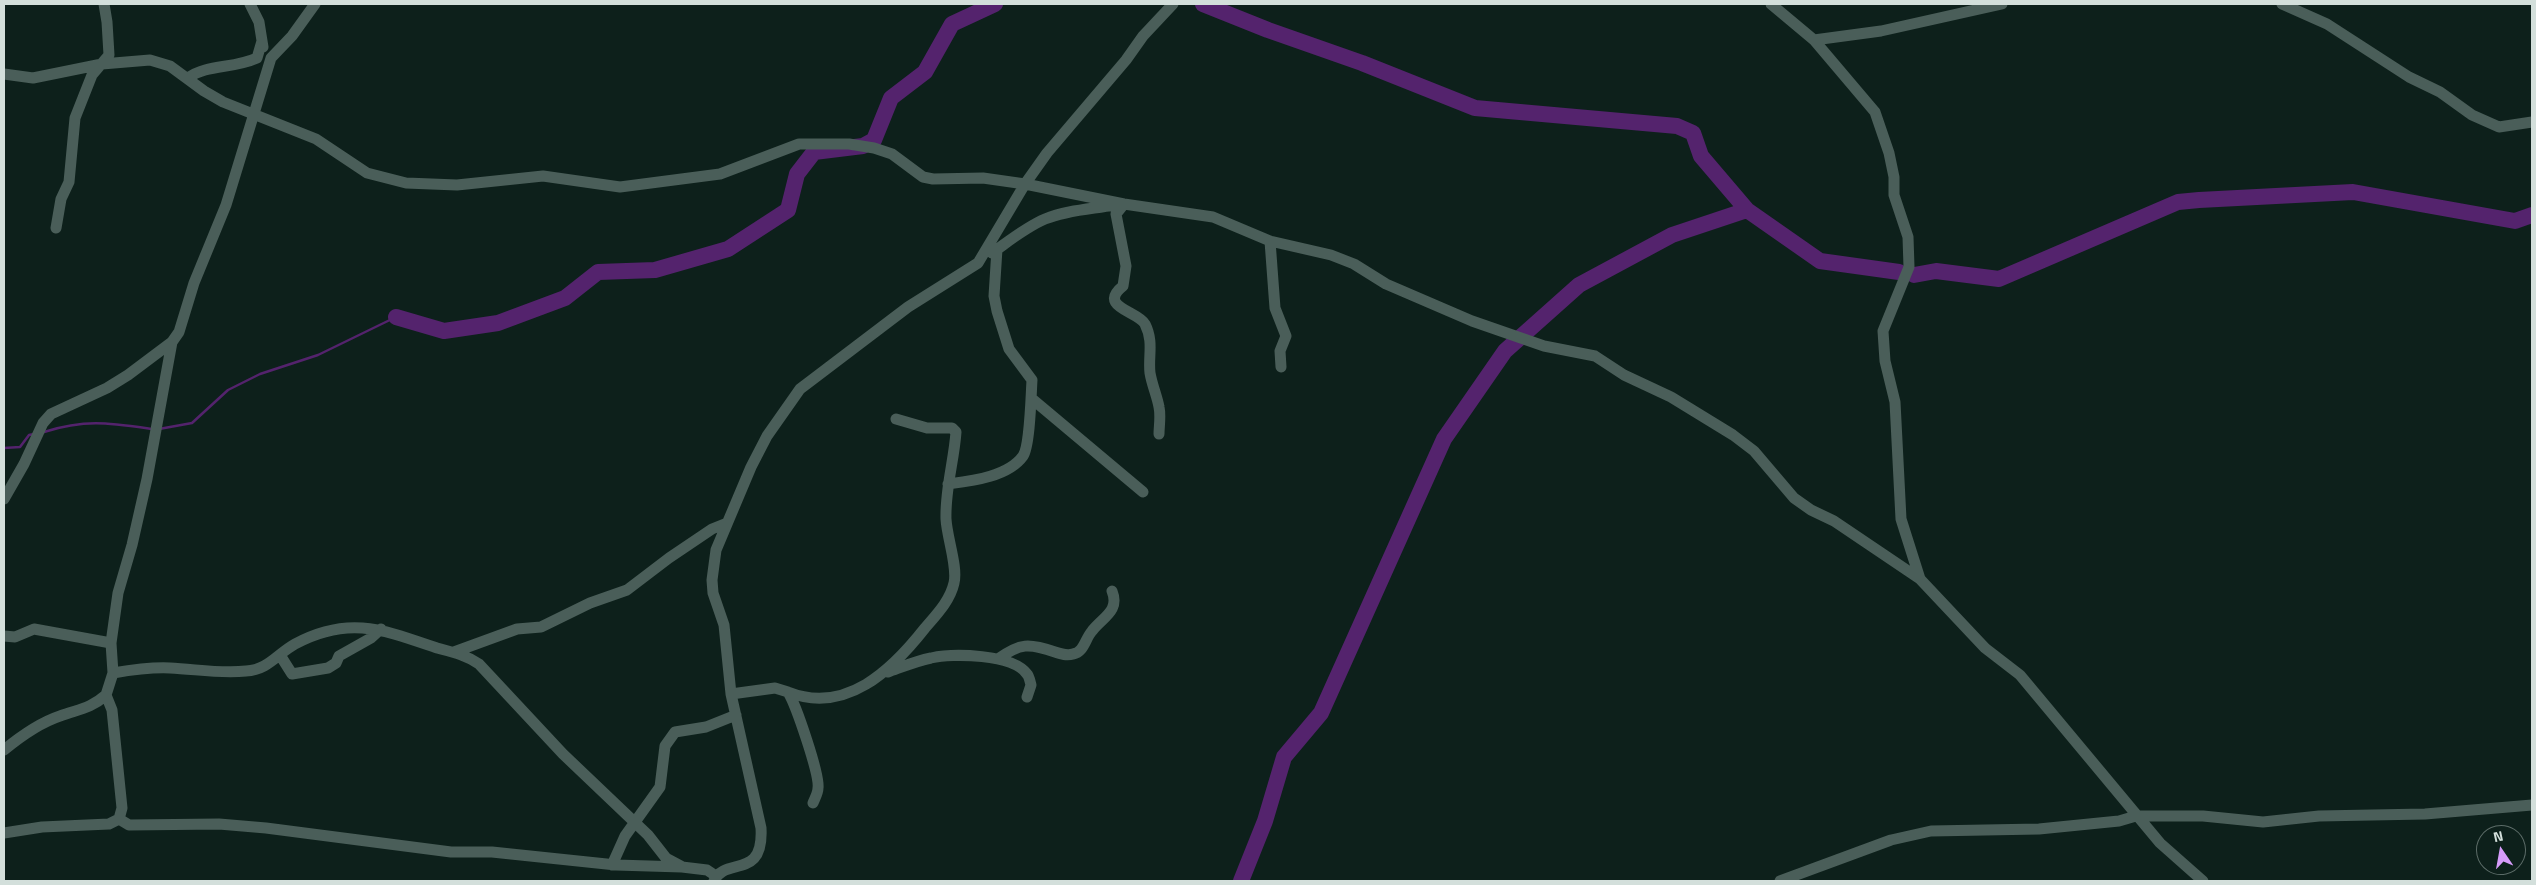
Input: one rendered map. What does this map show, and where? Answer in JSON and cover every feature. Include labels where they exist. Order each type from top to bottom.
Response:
[{"type":"street","points":[[56,228],[61,200],[69,182],[75,118],[92,75],[109,55],[104,4]]},
{"type":"street","points":[[250,4],[259,22],[266,68]]},
{"type":"street","points":[[4,499],[24,464],[43,423],[51,414],[107,388],[128,375],[172,342],[179,332],[194,283],[226,205],[270,58],[292,36],[315,4]]},
{"type":"street","points":[[978,263],[1025,184],[1093,97],[1126,60],[1143,36],[1173,4]]},
{"type":"street","points":[[1771,4],[1814,40],[1875,112],[1890,153],[1894,177],[1894,194],[1908,237],[1909,267],[1883,331],[1882,342],[1894,402],[1896,475],[1901,519],[1920,579]]},
{"type":"street","points":[[1814,40],[1882,31],[2002,4]]},
{"type":"street","points":[[2282,4],[2327,24],[2409,77],[2440,92],[2472,115],[2499,127],[2532,122]]},
{"type":"street","points":[[188,78],[199,70],[242,65],[257,58],[262,41]]},
{"type":"street","points":[[4,74],[32,78],[102,64],[130,60],[150,60],[170,66],[224,102],[316,138],[367,173],[406,183],[430,186],[456,185],[544,176],[604,186],[644,185],[720,174],[799,144],[849,144],[874,148],[892,154],[923,177],[932,179],[970,177],[1025,184],[1124,204],[1213,217],[1270,241],[1331,255],[1354,264],[1386,284],[1472,321],[1544,346],[1595,356],[1624,375],[1671,397],[1733,435],[1754,451],[1794,498],[1920,579],[1985,648],[2020,675],[2136,816],[2170,853],[2203,881]]},
{"type":"street","points":[[119,819],[129,825],[218,824],[266,828],[451,852],[492,852],[612,865],[682,867],[708,870],[715,878],[727,870],[742,867],[756,858],[762,844],[761,828],[731,694],[724,625],[713,593],[712,580],[716,550],[751,467],[767,436],[800,389],[908,307],[997,249],[1046,219],[1068,212],[1124,204]]},
{"type":"street","points":[[1124,204],[1116,214],[1126,266],[1124,286],[1117,292],[1115,299],[1117,306],[1121,310],[1141,318],[1146,326],[1152,345],[1150,371],[1160,409],[1159,434]]},
{"type":"street","points":[[1270,241],[1275,308],[1286,336],[1280,351],[1281,367]]},
{"type":"street","points":[[948,484],[974,481],[998,473],[1014,465],[1024,455],[1032,380],[1026,369],[1016,361],[1009,349],[997,311],[994,296],[997,249]]},
{"type":"street","points":[[4,833],[42,827],[109,824],[119,819],[122,808],[112,710],[106,695],[113,673],[110,642],[118,594],[130,554],[147,479],[172,342]]},
{"type":"street","points":[[1031,398],[1143,492]]},
{"type":"street","points":[[731,694],[775,688],[801,697],[817,699],[841,696],[864,686],[905,653],[944,605],[954,583],[946,518],[948,484],[956,432],[952,428],[927,428],[896,419]]},
{"type":"street","points":[[454,652],[516,629],[541,627],[590,603],[627,590],[668,558],[712,529],[727,523]]},
{"type":"street","points":[[998,659],[1015,647],[1029,645],[1064,655],[1075,654],[1082,649],[1092,631],[1110,614],[1115,599],[1112,591]]},
{"type":"street","points":[[113,673],[167,668],[247,671],[270,664],[295,644],[324,633],[354,626],[381,629],[454,652],[480,664],[563,754],[635,821],[666,858],[682,867]]},
{"type":"street","points":[[4,636],[15,637],[34,629],[110,642]]},
{"type":"street","points":[[280,655],[292,674],[328,668],[336,663],[339,656],[371,638],[381,629]]},
{"type":"street","points":[[881,674],[934,657],[961,655],[998,659],[1013,664],[1027,673],[1031,684],[1027,697]]},
{"type":"street","points":[[788,692],[795,703],[819,787],[813,803]]},
{"type":"street","points":[[4,750],[27,732],[62,715],[77,713],[106,695]]},
{"type":"street","points":[[612,865],[635,821],[660,787],[665,746],[674,732],[706,727],[736,715]]},
{"type":"street","points":[[1780,881],[1912,834],[1952,829],[2039,830],[2119,821],[2136,816],[2177,815],[2263,822],[2319,816],[2425,814],[2532,805]]},
{"type":"waterway","points":[[396,317],[444,331],[498,323],[565,298],[598,272],[655,270],[728,249],[788,210],[797,174],[814,152],[863,146],[874,140],[891,98],[925,72],[952,24],[995,4]]},
{"type":"waterway","points":[[1203,4],[1268,30],[1362,63],[1475,108],[1677,126],[1693,133],[1701,156],[1747,210],[1820,261],[1899,272]]},
{"type":"waterway","points":[[1914,275],[1936,271],[1999,279],[2178,202],[2353,192],[2515,221],[2532,215]]},
{"type":"waterway","points":[[1241,881],[1265,821],[1284,757],[1321,713],[1444,439],[1505,351],[1579,285],[1672,235],[1747,210]]},
{"type":"waterway","points":[[159,429],[192,423],[228,390],[260,374],[318,355],[396,317]]},
{"type":"waterway","points":[[44,432],[73,425],[98,423],[152,429]]},
{"type":"waterway","points":[[4,448],[20,447],[29,435],[34,434]]}]
